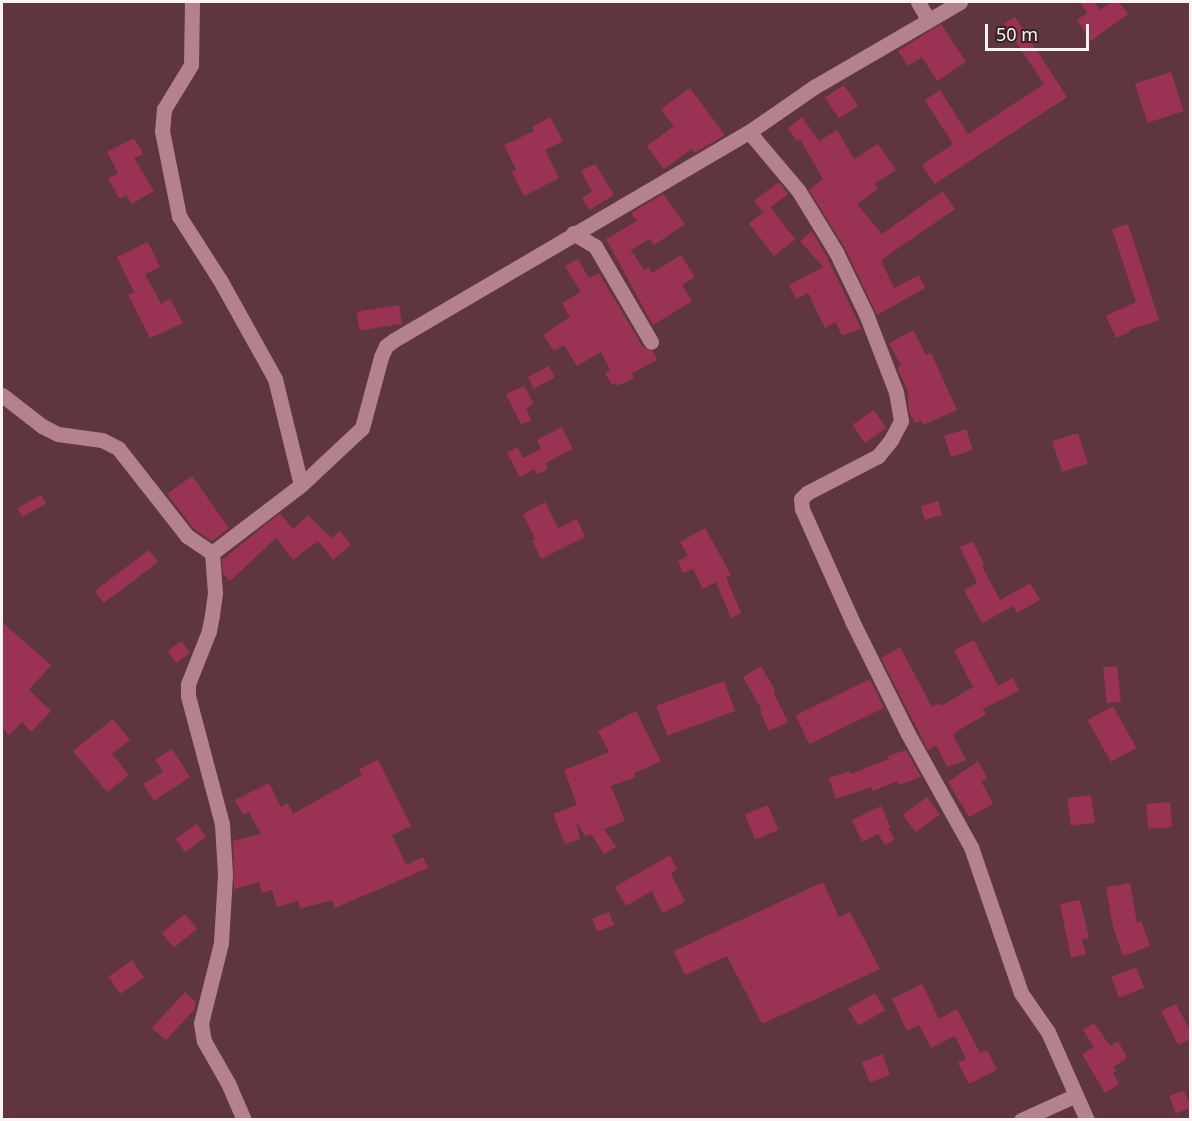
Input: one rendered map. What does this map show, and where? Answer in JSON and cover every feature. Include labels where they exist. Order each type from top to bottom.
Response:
[{"type":"street","points":[[192,2],[190,64],[164,109],[162,131],[179,216],[220,280],[275,379],[301,485]]},
{"type":"street","points":[[918,2],[928,19]]},
{"type":"street","points":[[212,553],[301,485],[362,428],[386,346],[573,233],[749,132],[814,87],[960,2]]},
{"type":"street","points":[[749,132],[798,190],[836,252],[866,314],[896,392],[901,421],[891,440],[878,456],[807,493],[801,499],[802,509],[852,621],[897,712],[971,847],[1021,993],[1048,1032],[1087,1119]]},
{"type":"street","points":[[573,233],[595,246],[651,342]]},
{"type":"street","points":[[2,395],[42,426],[58,434],[102,440],[118,448],[187,536],[212,553]]},
{"type":"street","points":[[212,553],[215,593],[210,623],[188,684],[188,696],[222,824],[225,875],[221,943],[201,1023],[204,1041],[228,1083],[244,1119]]},
{"type":"street","points":[[1021,1119],[1076,1095]]},
{"type":"building","points":[[1080,2],[1095,2],[1100,10],[1112,2],[1119,2],[1128,14],[1091,41],[1077,20],[1087,13]]},
{"type":"building","points":[[1015,17],[1067,97],[935,184],[922,165],[953,144],[925,100],[940,90],[968,134],[1044,84],[1004,24]]},
{"type":"building","points":[[941,24],[966,62],[937,81],[922,57],[908,66],[898,51]]},
{"type":"building","points":[[1171,72],[1184,111],[1148,123],[1135,84]]},
{"type":"building","points":[[844,85],[858,106],[839,119],[825,98]]},
{"type":"building","points":[[690,88],[725,135],[694,153],[692,149],[664,169],[647,146],[674,126],[661,109]]},
{"type":"building","points":[[550,117],[563,141],[545,150],[559,178],[524,196],[512,172],[516,170],[504,145],[534,131],[532,127]]},
{"type":"building","points":[[802,117],[819,141],[837,130],[854,159],[878,144],[896,170],[874,184],[878,189],[857,204],[882,234],[943,191],[955,209],[881,260],[894,288],[919,275],[925,288],[877,315],[845,248],[809,190],[823,179],[800,139],[797,141],[788,128]]},
{"type":"building","points":[[134,138],[143,154],[134,158],[154,191],[132,204],[126,195],[120,199],[108,179],[118,173],[107,152]]},
{"type":"building","points":[[595,164],[614,195],[589,210],[582,198],[592,192],[581,171]]},
{"type":"building","points":[[779,182],[788,194],[763,213],[754,201]]},
{"type":"building","points":[[663,194],[685,224],[654,245],[650,239],[631,250],[644,270],[649,267],[652,273],[681,255],[695,277],[682,285],[692,301],[653,325],[606,239],[637,221],[631,213]]},
{"type":"building","points":[[770,207],[795,239],[774,256],[749,224]]},
{"type":"building","points":[[1128,224],[1159,320],[1129,330],[1130,332],[1116,338],[1106,316],[1136,302],[1112,229]]},
{"type":"building","points":[[812,231],[861,328],[842,336],[836,322],[825,328],[808,293],[796,299],[789,285],[823,267],[800,241]]},
{"type":"building","points":[[148,242],[160,267],[145,274],[161,304],[170,299],[183,323],[150,338],[128,295],[134,292],[117,257]]},
{"type":"building","points":[[578,259],[589,278],[599,273],[643,347],[653,351],[657,360],[632,373],[634,378],[617,386],[616,383],[612,385],[605,373],[610,370],[601,352],[577,366],[564,345],[554,351],[543,335],[570,317],[562,303],[581,292],[565,266]]},
{"type":"building","points":[[399,305],[402,324],[360,330],[357,312]]},
{"type":"building","points":[[913,330],[926,355],[931,353],[957,410],[923,425],[921,421],[915,423],[909,412],[908,391],[897,368],[901,366],[889,343]]},
{"type":"building","points":[[549,366],[555,378],[534,388],[528,377]]},
{"type":"building","points":[[524,386],[534,404],[526,408],[531,420],[521,425],[506,394]]},
{"type":"building","points":[[874,410],[886,428],[865,443],[852,425]]},
{"type":"building","points":[[562,427],[573,449],[545,463],[548,469],[537,474],[534,469],[520,477],[507,453],[517,447],[523,458],[541,449],[537,440]]},
{"type":"building","points":[[966,429],[973,450],[951,457],[944,436]]},
{"type":"building","points":[[1078,433],[1088,463],[1062,472],[1052,441]]},
{"type":"building","points":[[192,476],[229,528],[212,541],[194,529],[167,494]]},
{"type":"building","points":[[41,495],[46,504],[22,517],[17,508]]},
{"type":"building","points":[[938,501],[942,514],[925,520],[921,506]]},
{"type":"building","points":[[545,502],[558,528],[577,519],[585,537],[541,559],[532,540],[535,539],[523,514]]},
{"type":"building","points":[[280,513],[293,529],[308,515],[331,538],[340,531],[351,545],[333,560],[318,541],[293,560],[276,538],[230,581],[223,574],[222,560]]},
{"type":"building","points":[[705,528],[731,575],[726,577],[741,613],[731,618],[716,582],[703,589],[693,569],[683,573],[678,561],[688,556],[680,542]]},
{"type":"building","points":[[973,541],[984,565],[982,566],[1000,600],[1030,583],[1040,600],[1017,613],[1014,606],[982,623],[964,590],[977,583],[960,547]]},
{"type":"building","points":[[149,550],[158,562],[104,603],[95,591]]},
{"type":"building","points":[[2,622],[51,665],[29,690],[51,711],[31,732],[22,722],[9,735],[2,728]]},
{"type":"building","points":[[974,640],[998,686],[1013,678],[1019,691],[983,709],[986,714],[953,735],[966,760],[947,767],[936,745],[928,750],[881,658],[900,647],[932,707],[939,703],[941,706],[973,687],[954,650]]},
{"type":"building","points":[[181,641],[190,653],[176,663],[167,651]]},
{"type":"building","points":[[761,666],[775,690],[773,691],[788,722],[769,731],[760,711],[762,710],[743,677]]},
{"type":"building","points":[[1117,666],[1121,702],[1107,703],[1103,667]]},
{"type":"building","points":[[870,679],[884,708],[809,744],[795,715]]},
{"type":"building","points":[[724,681],[735,711],[667,736],[656,706]]},
{"type":"building","points":[[1113,706],[1136,748],[1111,762],[1088,720]]},
{"type":"building","points":[[636,711],[661,761],[634,773],[635,777],[611,786],[625,821],[604,829],[616,847],[604,854],[591,834],[585,836],[576,821],[580,839],[565,844],[553,814],[577,805],[564,770],[609,752],[598,731]]},
{"type":"building","points":[[113,719],[130,740],[112,754],[129,775],[107,792],[73,751]]},
{"type":"building","points":[[172,749],[190,777],[154,801],[143,784],[163,772],[155,760]]},
{"type":"building","points":[[906,750],[921,777],[899,785],[897,781],[873,791],[871,787],[836,799],[829,778],[850,771],[851,774]]},
{"type":"building","points":[[378,760],[411,826],[392,835],[406,865],[423,857],[428,868],[335,908],[332,900],[300,909],[298,901],[277,907],[272,890],[262,893],[259,882],[234,889],[233,841],[261,834],[249,812],[243,815],[235,800],[269,783],[281,807],[288,803],[293,814],[362,775],[359,769]]},
{"type":"building","points":[[978,761],[987,778],[981,781],[993,804],[969,817],[948,782]]},
{"type":"building","points":[[1091,795],[1095,823],[1071,826],[1067,798]]},
{"type":"building","points":[[927,797],[940,815],[916,832],[903,815]]},
{"type":"building","points":[[1170,802],[1172,827],[1148,829],[1146,804]]},
{"type":"building","points":[[768,805],[778,830],[755,839],[745,814]]},
{"type":"building","points":[[881,806],[891,828],[888,829],[895,839],[885,845],[878,834],[862,842],[852,820]]},
{"type":"building","points":[[197,824],[206,837],[185,852],[176,839]]},
{"type":"building","points":[[670,855],[677,869],[671,873],[685,902],[662,913],[652,891],[626,906],[615,887]]},
{"type":"building","points":[[823,882],[839,917],[850,912],[880,969],[762,1024],[727,956],[685,975],[674,951]]},
{"type":"building","points":[[1130,883],[1137,923],[1141,921],[1150,946],[1123,956],[1113,927],[1106,887]]},
{"type":"building","points":[[1080,900],[1089,938],[1082,939],[1086,954],[1071,958],[1060,904]]},
{"type":"building","points":[[609,912],[614,925],[597,932],[592,918]]},
{"type":"building","points":[[185,914],[197,929],[174,948],[162,933]]},
{"type":"building","points":[[132,960],[144,977],[120,994],[108,977]]},
{"type":"building","points":[[1136,967],[1144,987],[1119,998],[1111,977]]},
{"type":"building","points":[[922,984],[939,1019],[957,1009],[980,1053],[987,1050],[997,1070],[969,1084],[958,1063],[966,1059],[955,1036],[931,1048],[919,1025],[907,1031],[892,999]]},
{"type":"building","points":[[185,992],[196,1002],[194,1010],[166,1040],[152,1028]]},
{"type":"building","points":[[875,993],[885,1010],[858,1026],[848,1009]]},
{"type":"building","points":[[1176,1004],[1191,1032],[1191,1039],[1178,1045],[1161,1011]]},
{"type":"building","points":[[1094,1023],[1110,1046],[1118,1041],[1127,1058],[1113,1067],[1116,1071],[1113,1073],[1119,1084],[1105,1093],[1082,1054],[1094,1047],[1083,1030]]},
{"type":"building","points":[[882,1054],[890,1074],[870,1083],[862,1062]]},
{"type":"building","points":[[1184,1090],[1190,1108],[1176,1113],[1169,1096]]}]
